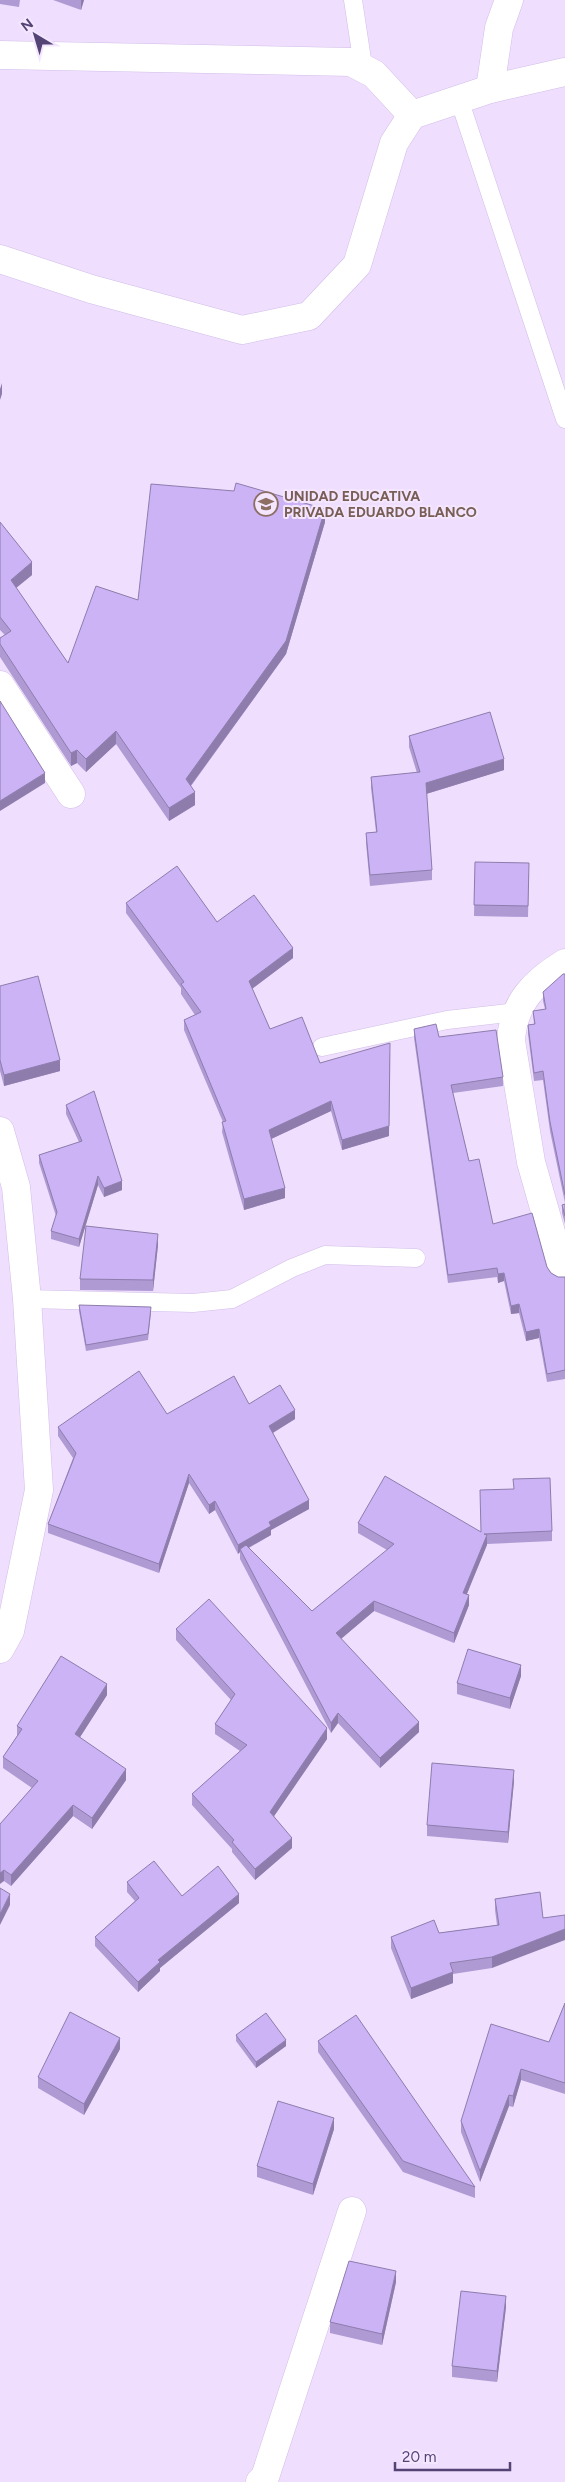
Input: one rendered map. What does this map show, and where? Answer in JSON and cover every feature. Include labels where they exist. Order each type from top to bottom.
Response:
[{"type":"street","points":[[490,89],[500,28],[509,0]]},
{"type":"street","points":[[0,55],[271,58],[350,62],[363,66],[385,84],[412,115]]},
{"type":"street","points":[[0,259],[91,289],[242,330],[309,316],[357,265],[394,143],[412,115],[490,89],[565,72]]},
{"type":"street","points":[[0,685],[71,794]]},
{"type":"street","points":[[562,1271],[532,1162],[511,1041],[516,1012],[528,991],[565,963]]},
{"type":"street","points":[[0,1131],[16,1187],[27,1298],[38,1490],[10,1631],[0,1649]]},
{"type":"street","points":[[260,2482],[265,2478],[352,2211]]},
{"type":"lane","points":[[353,0],[363,66]]},
{"type":"lane","points":[[459,99],[565,419]]},
{"type":"lane","points":[[322,1047],[447,1020],[516,1012]]},
{"type":"lane","points":[[27,1298],[193,1303],[232,1299],[292,1268],[325,1256],[416,1258]]},
{"type":"building","points":[[236,483],[325,509],[286,641],[186,779],[195,792],[169,808],[116,731],[86,759],[77,750],[71,753],[0,644],[0,638],[11,631],[0,617],[0,522],[32,562],[11,580],[68,663],[96,586],[138,600],[151,484],[234,491]]},
{"type":"building","points":[[0,701],[45,773],[0,801]]},
{"type":"building","points":[[490,712],[504,759],[426,783],[432,870],[370,875],[366,833],[377,832],[371,777],[420,772],[409,736]]},
{"type":"building","points":[[475,862],[529,863],[528,906],[474,905]]},
{"type":"building","points":[[177,866],[217,922],[254,895],[293,948],[249,981],[270,1029],[302,1017],[320,1063],[390,1043],[389,1126],[342,1140],[331,1101],[269,1130],[285,1188],[244,1199],[222,1122],[226,1121],[184,1020],[201,1012],[181,984],[184,982],[126,903]]},
{"type":"building","points":[[565,974],[565,1195],[550,1122],[543,1071],[534,1073],[528,1025],[535,1024],[533,1011],[546,1009],[543,992]]},
{"type":"building","points":[[38,976],[60,1060],[4,1075],[0,1060],[0,986]]},
{"type":"building","points":[[436,1024],[439,1037],[496,1030],[503,1077],[451,1085],[469,1161],[479,1159],[493,1224],[532,1213],[547,1267],[551,1273],[558,1277],[565,1277],[565,1370],[547,1374],[539,1329],[526,1332],[519,1304],[511,1306],[504,1273],[498,1274],[497,1268],[448,1275],[414,1029]]},
{"type":"building","points":[[94,1091],[122,1181],[104,1188],[98,1176],[79,1239],[51,1231],[57,1212],[39,1155],[82,1141],[66,1105]]},
{"type":"building","points":[[565,1204],[565,1216],[562,1205]]},
{"type":"building","points":[[86,1226],[158,1234],[153,1280],[80,1279]]},
{"type":"building","points":[[79,1305],[151,1307],[148,1334],[86,1345]]},
{"type":"building","points":[[139,1371],[167,1414],[234,1376],[249,1404],[280,1385],[295,1410],[269,1426],[309,1500],[269,1522],[271,1526],[238,1545],[215,1501],[209,1505],[189,1474],[159,1564],[48,1524],[76,1453],[58,1427]]},
{"type":"building","points":[[385,1476],[481,1532],[480,1490],[514,1489],[513,1479],[550,1478],[552,1531],[484,1534],[487,1535],[463,1593],[469,1595],[454,1633],[374,1601],[336,1633],[419,1722],[380,1758],[338,1713],[331,1723],[240,1549],[246,1545],[312,1611],[394,1544],[358,1523]]},
{"type":"building","points":[[209,1599],[327,1728],[270,1812],[292,1838],[255,1869],[232,1842],[234,1840],[192,1794],[247,1745],[215,1724],[235,1694],[176,1629]]},
{"type":"building","points":[[468,1649],[521,1665],[510,1698],[457,1683]]},
{"type":"building","points":[[61,1656],[107,1684],[75,1734],[126,1769],[92,1818],[73,1805],[11,1875],[4,1870],[0,1873],[0,1824],[38,1781],[3,1757],[22,1729],[17,1726]]},
{"type":"building","points":[[432,1763],[514,1770],[508,1832],[427,1825]]},
{"type":"building","points":[[154,1861],[182,1896],[218,1866],[239,1894],[158,1960],[160,1962],[138,1982],[95,1937],[139,1898],[127,1882]]},
{"type":"building","points":[[0,1888],[10,1894],[0,1914]]},
{"type":"building","points":[[540,1892],[543,1918],[565,1915],[565,1929],[492,1957],[450,1963],[453,1972],[411,1988],[391,1937],[434,1920],[439,1933],[499,1925],[495,1899]]},
{"type":"building","points":[[565,2003],[565,2083],[521,2069],[513,2096],[509,2095],[480,2171],[461,2121],[491,2024],[549,2042]]},
{"type":"building","points":[[70,2012],[120,2038],[84,2104],[38,2077]]},
{"type":"building","points":[[266,2013],[286,2040],[256,2062],[236,2035]]},
{"type":"building","points":[[356,2015],[475,2187],[403,2161],[318,2041]]},
{"type":"building","points":[[278,2101],[334,2118],[313,2184],[257,2166]]},
{"type":"building","points":[[349,2261],[396,2271],[382,2334],[330,2322]]},
{"type":"building","points":[[461,2291],[506,2296],[497,2371],[452,2366]]},
{"type":"place","name":"UNIDAD EDUCATIVA PRIVADA EDUARDO BLANCO","points":[[266,504]]}]
